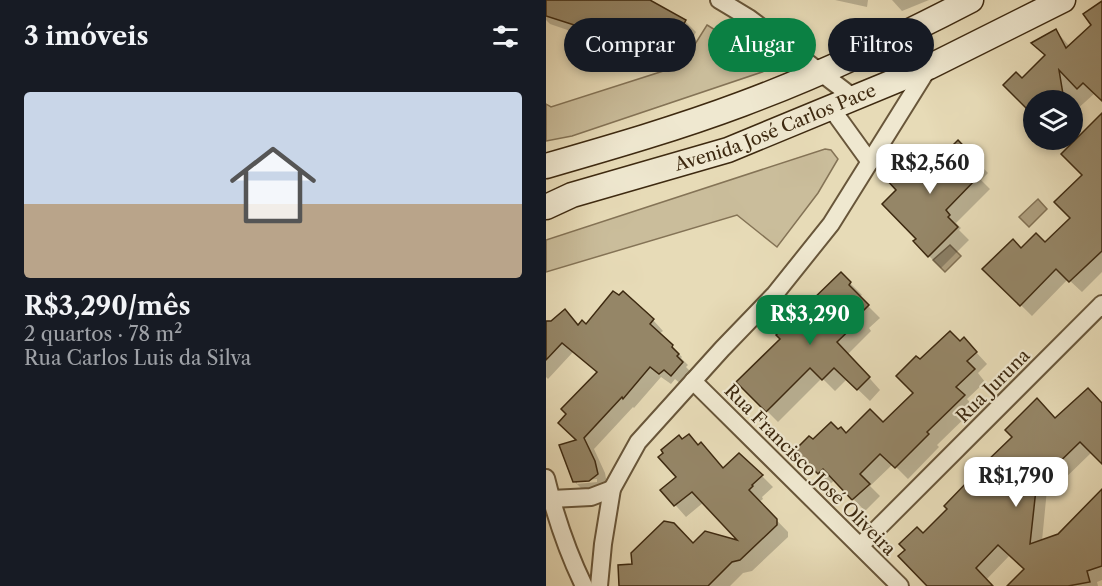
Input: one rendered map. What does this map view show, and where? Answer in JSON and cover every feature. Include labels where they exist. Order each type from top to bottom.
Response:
[{"type":"main road","name":"Avenida José Carlos Pace","points":[[546,166],[628,142],[742,104],[819,72],[933,20],[971,0]]},
{"type":"main road","name":"Avenida José Carlos Pace","points":[[934,65],[1064,0]]},
{"type":"main road","name":"Avenida José Carlos Pace","points":[[546,207],[572,195],[728,150],[917,72]]},
{"type":"street","points":[[719,0],[749,18],[854,98]]},
{"type":"street","points":[[599,586],[612,489],[638,442],[775,294],[817,242],[831,224],[926,72]]},
{"type":"street","points":[[831,108],[870,162]]},
{"type":"street","name":"Rua Juruna","points":[[860,546],[1102,304]]},
{"type":"street","name":"Rua Francisco José Oliveira","points":[[693,381],[900,586]]},
{"type":"street","points":[[546,478],[574,566],[584,586]]},
{"type":"street","points":[[551,499],[591,497],[612,489]]},
{"type":"shaded area","points":[[708,26],[708,72],[762,72],[572,136],[546,141],[546,104],[551,107],[660,72],[696,72],[696,43]]},
{"type":"shaded area","points":[[825,149],[831,150],[838,159],[818,193],[777,247],[737,215],[546,272],[546,240]]},
{"type":"shaded area","points":[[1038,199],[1047,209],[1029,227],[1019,217]]},
{"type":"shaded area","points":[[950,245],[961,256],[945,272],[933,260]]},
{"type":"building","points":[[546,0],[650,0],[682,18],[564,18],[564,22],[546,16]]},
{"type":"building","points":[[1102,1],[1102,101],[1083,83],[1077,89],[1059,70],[1062,90],[1023,90],[1023,105],[1003,85],[1016,72],[1022,78],[1045,55],[1031,43],[1056,29],[1066,48],[1091,25],[1083,14]]},
{"type":"building","points":[[1102,113],[1102,251],[1069,282],[1056,269],[1020,306],[982,269],[1013,239],[1021,248],[1036,233],[1045,242],[1070,218],[1054,202],[1082,175],[1061,154],[1065,150],[1083,150],[1083,132]]},
{"type":"building","points":[[958,140],[977,160],[970,167],[979,176],[946,210],[950,215],[948,217],[958,227],[928,257],[913,241],[916,239],[882,204],[896,190],[885,178],[905,158],[917,170],[938,149],[944,154]]},
{"type":"building","points":[[841,272],[851,282],[849,285],[869,305],[858,316],[861,319],[837,342],[870,377],[857,390],[834,368],[822,380],[810,368],[766,412],[736,382],[780,339],[776,335]]},
{"type":"building","points":[[613,291],[619,295],[623,291],[654,319],[650,324],[673,345],[672,347],[679,354],[677,356],[683,362],[671,376],[664,370],[659,374],[650,367],[623,399],[622,397],[584,438],[595,461],[598,474],[589,481],[573,482],[559,445],[576,440],[558,423],[566,414],[561,409],[597,372],[562,343],[546,360],[546,321],[551,321],[565,309],[578,325],[582,320],[586,324]]},
{"type":"building","points":[[950,331],[960,341],[964,337],[977,352],[967,361],[975,369],[956,387],[965,395],[927,432],[929,434],[895,468],[880,454],[860,474],[870,484],[852,500],[823,469],[818,474],[796,449],[809,436],[813,439],[831,422],[838,429],[841,427],[846,433],[870,409],[883,422],[913,393],[896,376],[916,356],[920,359]]},
{"type":"building","points":[[1088,388],[1102,403],[1102,464],[1080,442],[1044,477],[1038,471],[1030,544],[1058,534],[1102,489],[1102,566],[1087,571],[1090,582],[1068,586],[1007,586],[1024,569],[998,545],[976,568],[993,586],[927,586],[898,556],[905,550],[899,544],[917,527],[923,533],[947,509],[944,506],[973,476],[970,474],[1012,437],[1005,430],[1037,398],[1055,418]]},
{"type":"building","points":[[689,434],[698,445],[701,442],[723,468],[739,453],[763,475],[749,490],[777,519],[777,525],[740,560],[732,562],[708,586],[619,586],[618,565],[632,564],[631,553],[664,521],[674,523],[693,543],[705,531],[737,540],[692,492],[674,506],[660,490],[676,477],[658,457],[663,453],[661,450],[679,435],[682,439]]}]
